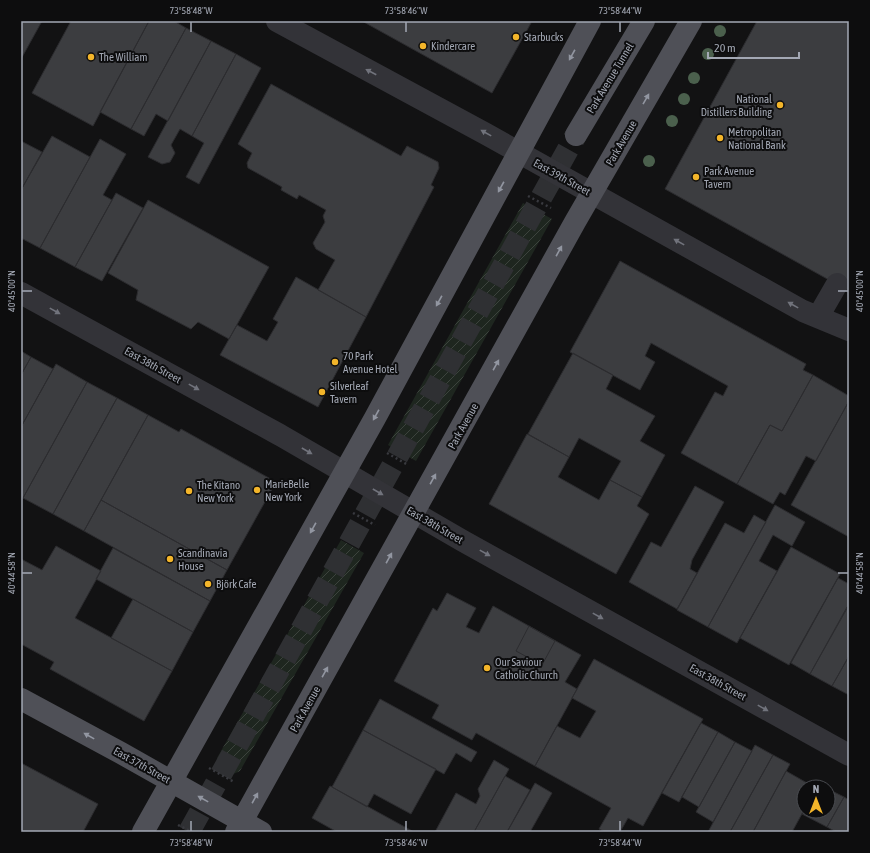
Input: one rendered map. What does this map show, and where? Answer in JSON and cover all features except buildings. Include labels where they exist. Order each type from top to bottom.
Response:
[{"type":"main road","points":[[143,832],[344,472],[520,152],[590,21]]},
{"type":"main road","name":"Park Avenue Tunnel","points":[[576,135],[644,21]]},
{"type":"main road","name":"Park Avenue","points":[[239,827],[592,194],[691,21]]},
{"type":"main road","name":"East 37th Street","points":[[21,698],[172,782],[239,827],[261,832]]},
{"type":"street","name":"East 39th Street","points":[[277,21],[520,152],[592,194],[796,307],[849,330]]},
{"type":"street","points":[[818,317],[837,284]]},
{"type":"street","name":"East 38th Street","points":[[21,293],[280,435],[414,513],[849,755]]},
{"type":"path","points":[[528,196],[555,210]]},
{"type":"path","points":[[382,451],[411,466]]},
{"type":"path","points":[[349,510],[378,526]]},
{"type":"path","points":[[208,768],[234,782]]},
{"type":"path","points":[[176,823],[192,832]]},
{"type":"shaded area","points":[[523,203],[552,219],[416,461],[388,445]]},
{"type":"shaded area","points":[[341,540],[364,553],[240,771],[231,775],[220,767],[217,758]]},
{"type":"tunnel","points":[[189,832],[576,135]]},
{"type":"place","name":"Starbucks","points":[[516,37]]},
{"type":"place","name":"Kindercare","points":[[423,46]]},
{"type":"place","name":"The William","points":[[91,57]]},
{"type":"place","name":"National Distillers Building","points":[[780,105]]},
{"type":"place","name":"Metropolitan National Bank","points":[[720,138]]},
{"type":"place","name":"Park Avenue Tavern","points":[[696,177]]},
{"type":"place","name":"70 Park Avenue Hotel","points":[[335,362]]},
{"type":"place","name":"Silverleaf Tavern","points":[[322,392]]},
{"type":"place","name":"MarieBelle New York","points":[[257,490]]},
{"type":"place","name":"The Kitano New York","points":[[189,491]]},
{"type":"place","name":"Scandinavia House","points":[[170,559]]},
{"type":"place","name":"Björk Cafe","points":[[208,584]]},
{"type":"place","name":"Our Saviour Catholic Church","points":[[487,668]]}]
